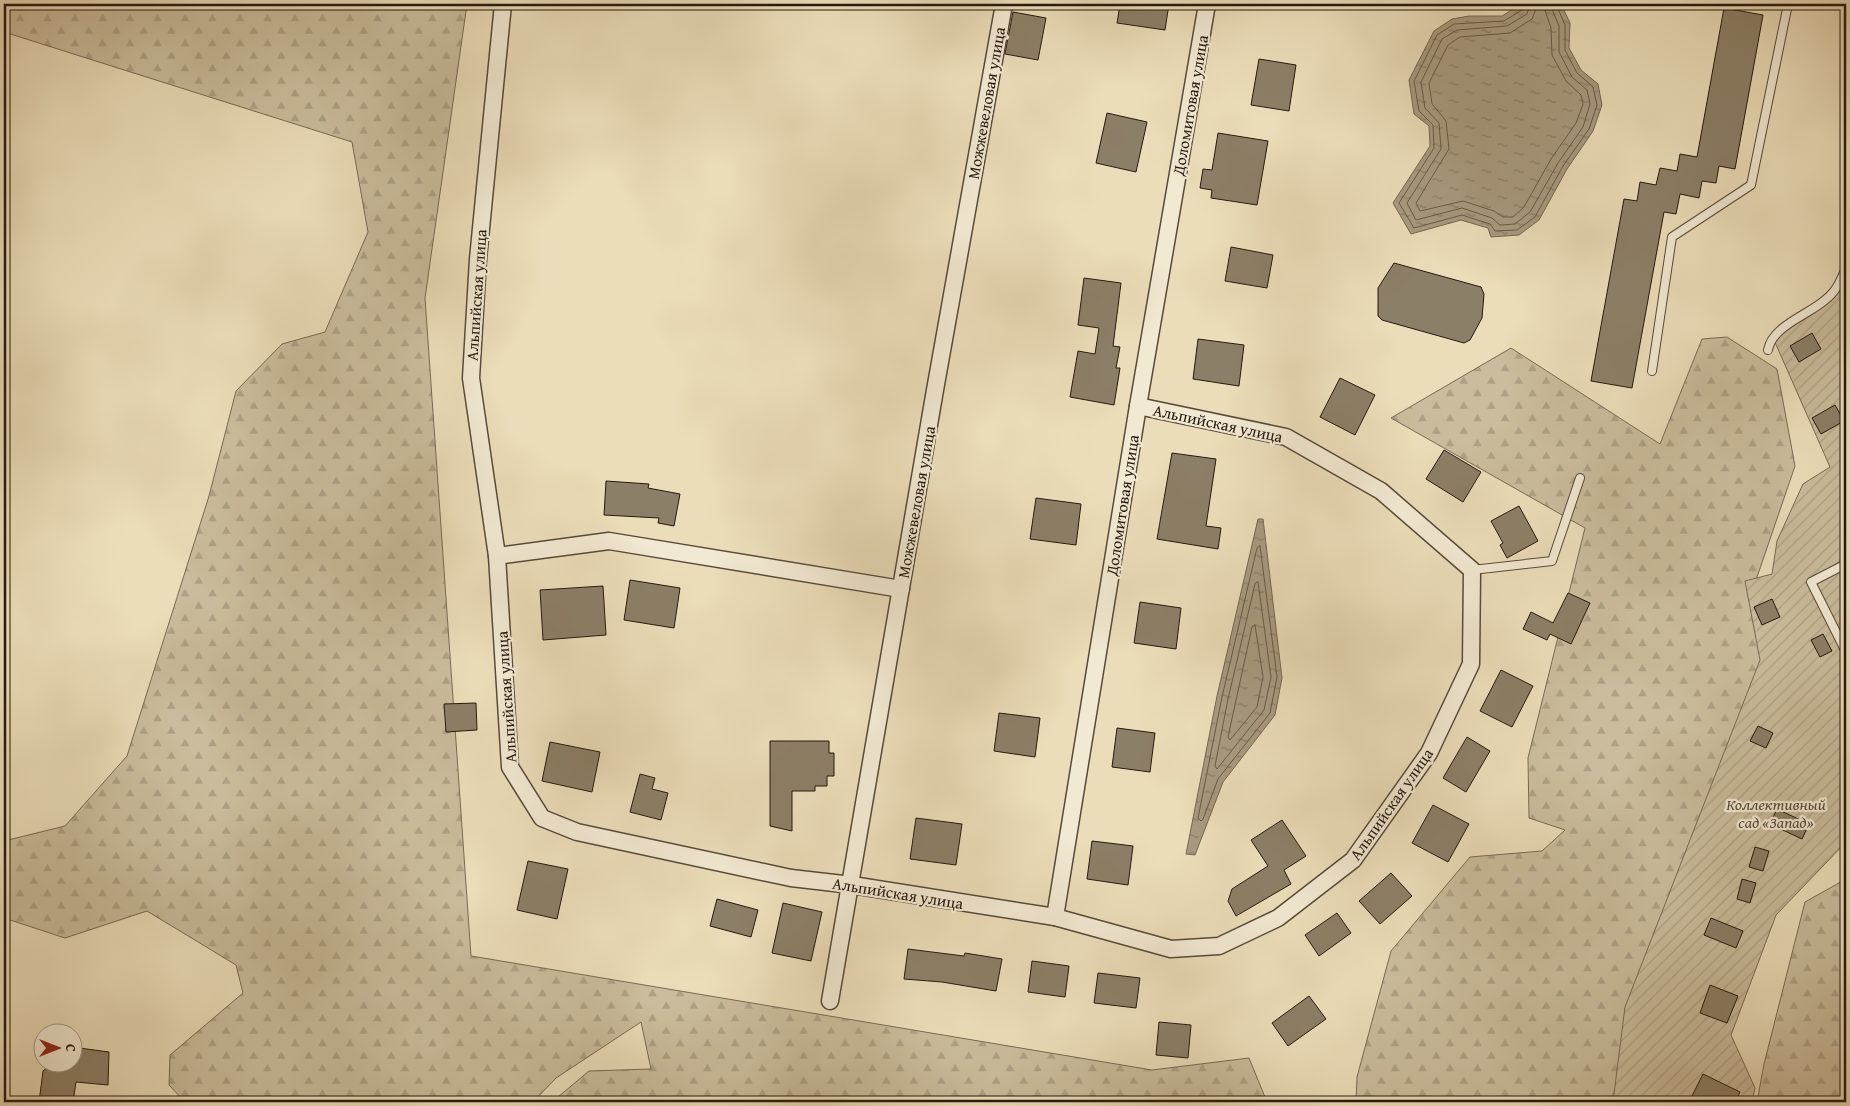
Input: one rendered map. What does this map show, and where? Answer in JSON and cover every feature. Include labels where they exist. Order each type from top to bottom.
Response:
[{"type":"street","name":"Альпийская улица","points":[[503,4],[478,259],[470,378],[497,556],[510,768],[542,818],[577,832],[606,839],[791,878],[852,884],[1055,918],[1171,949],[1219,946],[1278,918],[1353,860],[1429,754],[1471,664],[1472,570],[1381,491],[1286,437],[1138,406]]},
{"type":"street","name":"Можжевеловая улица","points":[[830,1001],[852,884],[901,589],[1004,4]]},
{"type":"street","name":"Доломитовая улица","points":[[1055,918],[1138,406],[1207,4]]},
{"type":"street","points":[[497,556],[609,541],[901,589]]},
{"type":"lane","points":[[1652,371],[1672,237],[1752,185],[1788,4]]},
{"type":"lane","points":[[1768,350],[1773,336],[1837,288],[1846,268]]},
{"type":"lane","points":[[1472,570],[1552,561],[1580,478]]},
{"type":"lane","points":[[1844,648],[1811,582],[1846,564]]},
{"type":"green space","points":[[4,4],[467,4],[425,298],[471,956],[1152,1070],[1249,1058],[1267,1102],[552,1102],[589,1071],[651,1069],[641,1022],[556,1078],[533,1102],[185,1102],[169,1085],[170,1055],[243,993],[236,965],[147,911],[65,938],[4,918],[4,841],[65,826],[127,756],[209,496],[236,391],[282,344],[325,332],[368,232],[352,142],[4,32]]},
{"type":"green space","name":"Коллективный сад «Запад»","points":[[1846,275],[1846,842],[1776,915],[1731,1035],[1755,1088],[1752,1102],[1613,1102],[1625,1007],[1760,660],[1745,581],[1772,574],[1777,541],[1803,484],[1830,467],[1774,340]]},
{"type":"green space","points":[[1727,337],[1777,369],[1795,466],[1755,583],[1787,681],[1626,1102],[1356,1102],[1357,1077],[1391,951],[1470,857],[1542,851],[1565,830],[1529,818],[1528,758],[1585,528],[1391,418],[1511,348],[1660,444],[1702,339]]},
{"type":"green space","points":[[1846,879],[1846,1102],[1757,1102],[1764,1064],[1805,902]]},
{"type":"water","points":[[1521,4],[1561,4],[1570,23],[1569,48],[1581,70],[1598,84],[1602,105],[1593,131],[1567,169],[1539,220],[1519,235],[1491,237],[1488,228],[1461,220],[1411,234],[1393,203],[1430,146],[1429,126],[1414,114],[1409,80],[1434,31],[1452,19],[1469,16],[1502,16]]},
{"type":"water","points":[[1258,519],[1263,519],[1282,678],[1275,715],[1223,782],[1195,855],[1186,854],[1217,696]]},
{"type":"building","points":[[1120,4],[1169,4],[1165,30],[1117,23]]},
{"type":"building","points":[[1724,8],[1763,15],[1735,169],[1719,166],[1716,183],[1702,181],[1699,198],[1680,194],[1676,214],[1664,212],[1632,388],[1591,381],[1624,199],[1637,201],[1640,182],[1656,185],[1660,168],[1677,171],[1680,154],[1697,157]]},
{"type":"building","points":[[1013,12],[1046,18],[1038,60],[1005,54]]},
{"type":"building","points":[[1259,59],[1296,65],[1289,111],[1251,105]]},
{"type":"building","points":[[1107,113],[1147,122],[1136,172],[1096,163]]},
{"type":"building","points":[[1218,133],[1268,141],[1257,205],[1211,198],[1212,190],[1200,188],[1203,169],[1212,170]]},
{"type":"building","points":[[1231,247],[1273,255],[1267,288],[1225,281]]},
{"type":"building","points":[[1394,263],[1481,287],[1484,294],[1482,318],[1470,340],[1464,343],[1382,320],[1378,316],[1378,288]]},
{"type":"building","points":[[1084,278],[1121,283],[1113,346],[1120,347],[1116,368],[1120,368],[1114,405],[1070,397],[1078,351],[1095,354],[1099,328],[1078,325]]},
{"type":"building","points":[[1812,333],[1821,349],[1799,362],[1790,346]]},
{"type":"building","points":[[1198,339],[1244,345],[1239,386],[1193,379]]},
{"type":"building","points":[[1340,378],[1375,395],[1355,435],[1320,417]]},
{"type":"building","points":[[1835,405],[1844,421],[1821,434],[1812,418]]},
{"type":"building","points":[[1444,450],[1481,472],[1463,502],[1426,479]]},
{"type":"building","points":[[1172,453],[1216,459],[1206,526],[1221,528],[1218,549],[1157,539]]},
{"type":"building","points":[[606,481],[649,484],[648,488],[680,494],[674,526],[658,523],[659,518],[604,515]]},
{"type":"building","points":[[1036,498],[1081,504],[1076,545],[1030,539]]},
{"type":"building","points":[[1519,506],[1538,541],[1507,558],[1500,545],[1503,543],[1491,521]]},
{"type":"building","points":[[630,580],[680,588],[674,628],[624,620]]},
{"type":"building","points":[[603,586],[606,635],[543,640],[540,590]]},
{"type":"building","points":[[1568,593],[1590,603],[1571,644],[1550,634],[1547,640],[1523,629],[1531,612],[1553,623]]},
{"type":"building","points":[[1772,599],[1780,617],[1762,625],[1754,607]]},
{"type":"building","points":[[1140,602],[1181,608],[1176,649],[1134,643]]},
{"type":"building","points":[[1823,634],[1832,651],[1820,657],[1811,640]]},
{"type":"building","points":[[1501,670],[1533,686],[1512,727],[1480,711]]},
{"type":"building","points":[[476,703],[477,730],[446,732],[444,704]]},
{"type":"building","points":[[999,713],[1040,718],[1035,757],[994,751]]},
{"type":"building","points":[[1758,726],[1773,733],[1766,748],[1750,741]]},
{"type":"building","points":[[1117,728],[1155,733],[1150,772],[1112,767]]},
{"type":"building","points":[[1467,737],[1490,751],[1466,792],[1443,778]]},
{"type":"building","points":[[770,741],[829,741],[829,753],[834,753],[834,776],[827,776],[827,786],[815,786],[815,791],[792,791],[792,831],[770,826]]},
{"type":"building","points":[[550,742],[600,752],[592,792],[542,781]]},
{"type":"building","points":[[640,774],[655,778],[652,789],[668,793],[661,820],[630,812]]},
{"type":"building","points":[[1433,805],[1469,824],[1448,862],[1412,843]]},
{"type":"building","points":[[1777,809],[1809,824],[1802,839],[1770,824]]},
{"type":"building","points":[[916,818],[962,824],[956,865],[910,859]]},
{"type":"building","points":[[1282,820],[1306,856],[1284,870],[1291,884],[1236,916],[1228,901],[1232,889],[1268,866],[1251,840]]},
{"type":"building","points":[[1092,841],[1133,846],[1128,885],[1087,879]]},
{"type":"building","points":[[1755,847],[1769,851],[1763,871],[1749,867]]},
{"type":"building","points":[[528,861],[568,869],[557,919],[517,910]]},
{"type":"building","points":[[1391,873],[1412,896],[1380,924],[1359,901]]},
{"type":"building","points":[[1742,879],[1756,883],[1750,903],[1737,899]]},
{"type":"building","points":[[717,899],[758,910],[751,937],[710,926]]},
{"type":"building","points":[[783,903],[822,912],[811,961],[772,953]]},
{"type":"building","points":[[1337,913],[1351,933],[1319,956],[1305,935]]},
{"type":"building","points":[[1711,918],[1743,931],[1736,948],[1704,935]]},
{"type":"building","points":[[908,949],[964,956],[965,953],[1002,959],[996,991],[942,982],[904,979]]},
{"type":"building","points":[[1032,961],[1069,966],[1065,997],[1028,992]]},
{"type":"building","points":[[1098,973],[1140,978],[1136,1008],[1094,1003]]},
{"type":"building","points":[[1710,985],[1738,996],[1727,1023],[1700,1013]]},
{"type":"building","points":[[1309,996],[1326,1019],[1288,1046],[1272,1023]]},
{"type":"building","points":[[1159,1022],[1191,1025],[1188,1058],[1156,1055]]},
{"type":"building","points":[[82,1048],[109,1052],[108,1085],[76,1082],[73,1102],[39,1102],[43,1074],[82,1074]]},
{"type":"building","points":[[1703,1074],[1740,1092],[1735,1102],[1689,1102]]}]
